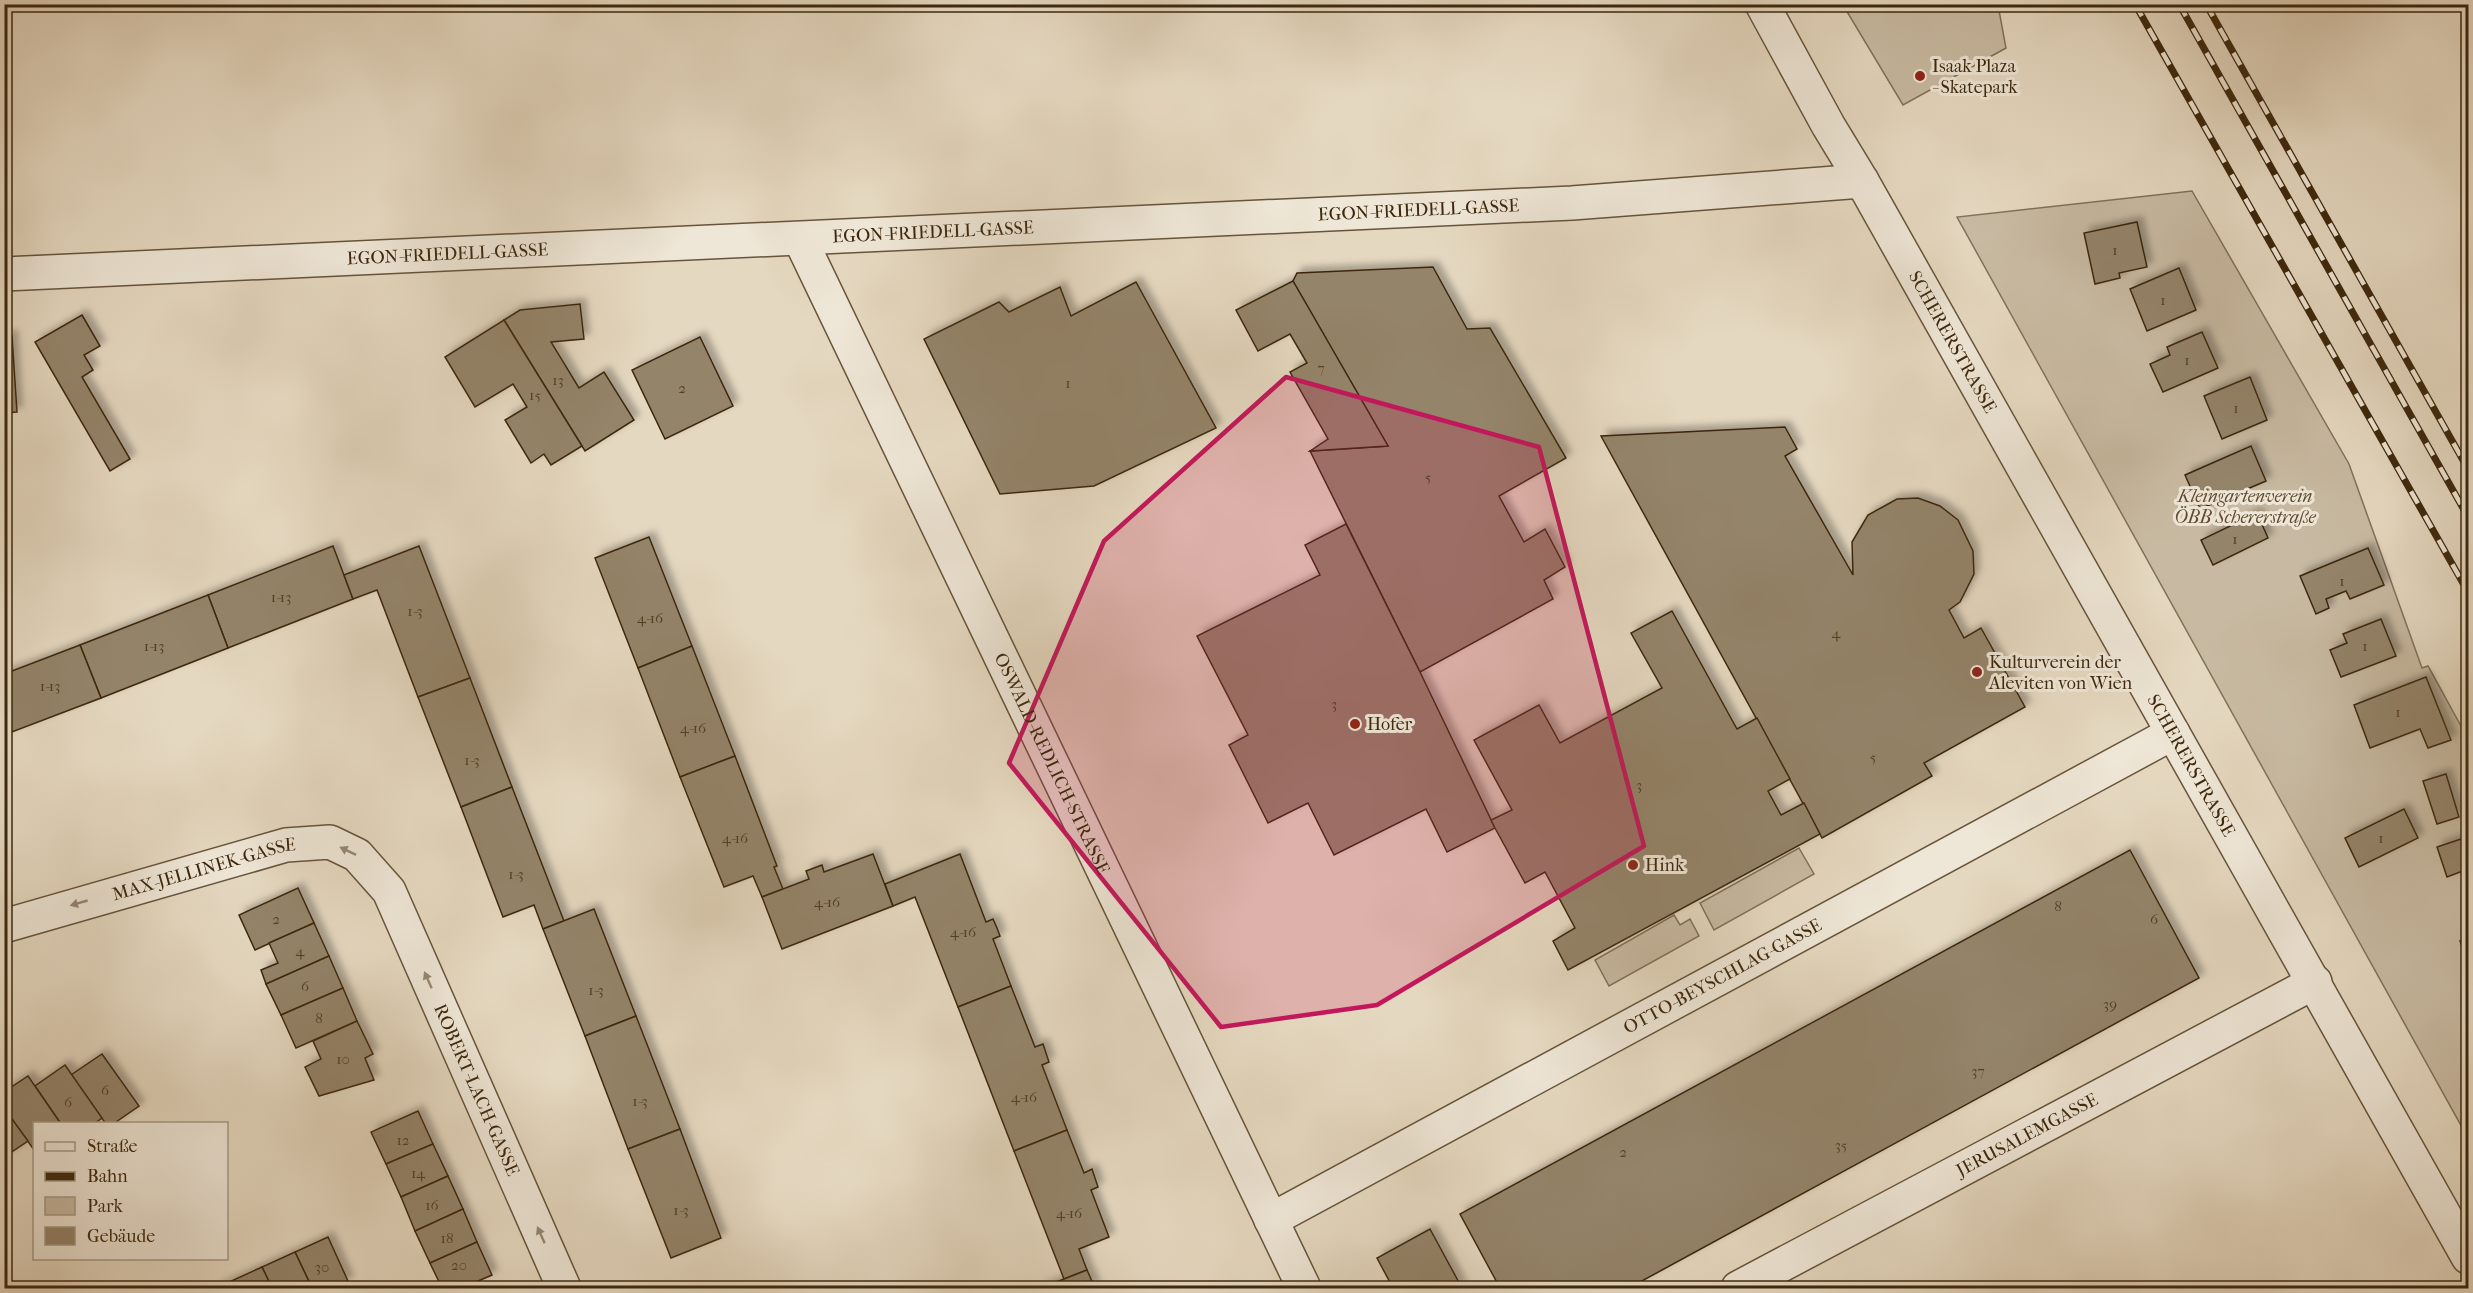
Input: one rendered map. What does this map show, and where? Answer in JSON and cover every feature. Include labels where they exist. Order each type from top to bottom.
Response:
[{"type":"street","name":"SCHERERSTRASSE","points":[[1762,4],[1828,125],[1862,181],[2469,1257]]},
{"type":"street","name":"EGON-FRIEDELL-GASSE","points":[[4,274],[1572,203],[1862,181]]},
{"type":"street","name":"OSWALD-REDLICH-STRASSE","points":[[801,239],[1304,1288]]},
{"type":"street","name":"OTTO-BEYSCHLAG-GASSE","points":[[1271,1220],[2173,733]]},
{"type":"street","name":"MAX-JELLINEK-GASSE","points":[[4,926],[286,845],[330,842],[357,855],[389,891]]},
{"type":"street","name":"ROBERT-LACH-GASSE","points":[[389,891],[564,1288]]},
{"type":"street","name":"JERUSALEMGASSE","points":[[1738,1288],[2315,982]]},
{"type":"highlighted area","points":[[1286,377],[1539,447],[1644,846],[1377,1005],[1221,1027],[1009,763],[1104,541]]},
{"type":"green space","name":"Isaak Plaza - Skatepark","points":[[1843,5],[1998,5],[2006,48],[1903,105]]},
{"type":"green space","name":"Kleingartenverein ÖBB Schererstraße","points":[[2192,191],[2349,464],[2422,668],[2428,666],[2468,739],[2468,1138],[1957,217]]},
{"type":"green space","points":[[1799,848],[1814,874],[1714,930],[1700,903]]},
{"type":"green space","points":[[1674,915],[1680,925],[1690,919],[1699,936],[1609,986],[1595,960]]},
{"type":"building","points":[[2137,222],[2147,267],[2119,273],[2120,278],[2095,284],[2084,233]]},
{"type":"building","points":[[1433,267],[1467,329],[1490,328],[1566,458],[1499,496],[1524,542],[1545,529],[1565,567],[1544,580],[1553,599],[1420,672],[1310,451],[1388,446],[1293,281],[1297,273]]},
{"type":"building","points":[[2179,268],[2196,310],[2147,331],[2130,289]]},
{"type":"building","points":[[1293,281],[1388,446],[1310,451],[1328,439],[1290,372],[1307,363],[1290,334],[1258,351],[1236,310]]},
{"type":"building","points":[[1136,282],[1216,428],[1094,486],[1000,494],[924,339],[999,302],[1009,312],[1060,287],[1071,316]]},
{"type":"building","points":[[580,304],[584,339],[551,342],[579,388],[604,372],[634,420],[585,451],[504,320],[520,310]]},
{"type":"building","points":[[82,315],[100,346],[84,355],[93,370],[82,377],[130,459],[110,471],[35,342]]},
{"type":"building","points":[[504,320],[582,446],[551,465],[544,454],[531,463],[505,420],[527,407],[513,384],[475,407],[445,357]]},
{"type":"building","points":[[2202,332],[2218,368],[2163,392],[2150,364],[2170,355],[2167,347]]},
{"type":"building","points":[[12,336],[17,412],[4,413],[4,337]]},
{"type":"building","points":[[700,337],[733,406],[665,439],[632,370]]},
{"type":"building","points":[[2250,377],[2267,420],[2222,439],[2204,396]]},
{"type":"building","points":[[1785,427],[1797,449],[1785,456],[1853,575],[1852,542],[1868,515],[1897,499],[1918,498],[1940,506],[1958,520],[1973,551],[1974,574],[1960,602],[1949,610],[1964,638],[1981,628],[2025,707],[1924,763],[1932,776],[1822,838],[1601,436]]},
{"type":"building","points":[[2251,446],[2266,481],[2200,509],[2185,475]]},
{"type":"building","points":[[2257,513],[2268,538],[2213,565],[2201,540]]},
{"type":"building","points":[[1346,524],[1495,828],[1447,852],[1426,809],[1334,855],[1308,803],[1268,823],[1229,745],[1248,735],[1197,636],[1320,575],[1305,545]]},
{"type":"building","points":[[649,537],[692,646],[638,668],[595,558]]},
{"type":"building","points":[[333,546],[353,599],[228,648],[208,595]]},
{"type":"building","points":[[419,546],[470,678],[418,697],[377,590],[353,599],[344,575]]},
{"type":"building","points":[[2368,548],[2384,585],[2350,599],[2346,591],[2326,599],[2329,608],[2316,614],[2300,576]]},
{"type":"building","points":[[208,595],[228,648],[101,698],[80,645]]},
{"type":"building","points":[[1672,611],[1737,729],[1757,718],[1790,779],[1768,791],[1781,815],[1804,803],[1820,834],[1568,970],[1553,941],[1575,928],[1545,872],[1525,883],[1495,828],[1491,820],[1512,810],[1474,740],[1539,705],[1560,743],[1662,688],[1631,633]]},
{"type":"building","points":[[2381,619],[2396,656],[2341,677],[2330,650],[2347,643],[2343,634]]},
{"type":"building","points":[[80,645],[101,698],[4,735],[4,674]]},
{"type":"building","points":[[692,646],[735,756],[680,777],[638,668]]},
{"type":"building","points":[[2426,677],[2451,740],[2428,748],[2420,729],[2370,748],[2354,705]]},
{"type":"building","points":[[470,678],[512,787],[461,807],[418,697]]},
{"type":"building","points":[[735,756],[777,866],[774,867],[783,889],[762,897],[753,876],[724,887],[680,777]]},
{"type":"building","points":[[2446,774],[2459,817],[2437,824],[2423,781]]},
{"type":"building","points":[[512,787],[564,921],[543,929],[534,905],[503,917],[461,807]]},
{"type":"building","points":[[2404,809],[2418,838],[2359,867],[2345,838]]},
{"type":"building","points":[[2464,838],[2468,849],[2468,869],[2447,877],[2437,847]]},
{"type":"building","points":[[2130,850],[2199,978],[1629,1288],[1500,1288],[1460,1214]]},
{"type":"building","points":[[873,854],[893,906],[782,949],[762,897],[809,879],[806,871],[822,865],[824,872]]},
{"type":"building","points":[[960,854],[986,922],[993,919],[997,928],[1000,936],[993,939],[1011,986],[958,1007],[915,897],[893,906],[885,884]]},
{"type":"building","points":[[298,888],[314,923],[255,950],[239,915]]},
{"type":"building","points":[[594,909],[636,1016],[585,1036],[543,929]]},
{"type":"building","points":[[314,923],[329,956],[266,984],[261,970],[278,963],[269,943]]},
{"type":"building","points":[[2468,938],[2468,962],[2460,941]]},
{"type":"building","points":[[329,956],[343,988],[281,1015],[266,984]]},
{"type":"building","points":[[1011,986],[1035,1047],[1043,1044],[1049,1062],[1042,1065],[1067,1130],[1014,1151],[958,1007]]},
{"type":"building","points":[[343,988],[357,1021],[296,1048],[281,1015]]},
{"type":"building","points":[[636,1016],[680,1129],[628,1149],[585,1036]]},
{"type":"building","points":[[357,1021],[373,1054],[365,1058],[374,1080],[319,1096],[305,1067],[321,1059],[313,1041]]},
{"type":"building","points":[[102,1054],[139,1106],[116,1122],[105,1122],[71,1075]]},
{"type":"building","points":[[65,1065],[102,1118],[97,1122],[60,1122],[35,1086]]},
{"type":"building","points":[[28,1076],[60,1122],[33,1122],[33,1149],[4,1108],[4,1092]]},
{"type":"building","points":[[4,1108],[28,1141],[4,1157]]},
{"type":"building","points":[[418,1111],[433,1144],[386,1164],[371,1132]]},
{"type":"building","points":[[680,1129],[721,1238],[671,1258],[628,1149]]},
{"type":"building","points":[[1067,1130],[1084,1173],[1092,1169],[1098,1187],[1091,1190],[1109,1237],[1079,1249],[1087,1270],[1064,1279],[1014,1151]]},
{"type":"building","points":[[433,1144],[448,1176],[401,1197],[386,1164]]},
{"type":"building","points":[[448,1176],[463,1209],[415,1231],[401,1197]]},
{"type":"building","points":[[463,1209],[477,1242],[430,1263],[415,1231]]},
{"type":"building","points":[[1430,1229],[1462,1288],[1393,1288],[1377,1258]]},
{"type":"building","points":[[328,1237],[348,1281],[332,1288],[312,1288],[295,1252]]},
{"type":"building","points":[[477,1242],[492,1275],[462,1288],[442,1288],[430,1263]]},
{"type":"building","points":[[295,1252],[312,1288],[272,1288],[262,1267]]},
{"type":"building","points":[[262,1267],[272,1288],[232,1288],[229,1282]]},
{"type":"building","points":[[1087,1270],[1095,1288],[1040,1288],[1064,1279]]},
{"type":"building","points":[[229,1282],[232,1288],[215,1288],[223,1285]]},
{"type":"railway","points":[[2135,4],[2468,592]]},
{"type":"railway","points":[[2179,4],[2468,517]]},
{"type":"railway","points":[[2206,4],[2468,469]]},
{"type":"place","name":"Isaak Plaza - Skatepark","points":[[1920,76]]},
{"type":"place","name":"Kulturverein der Aleviten von Wien","points":[[1977,672]]},
{"type":"place","name":"Hofer","points":[[1355,724]]},
{"type":"place","name":"Hink","points":[[1633,865]]}]
